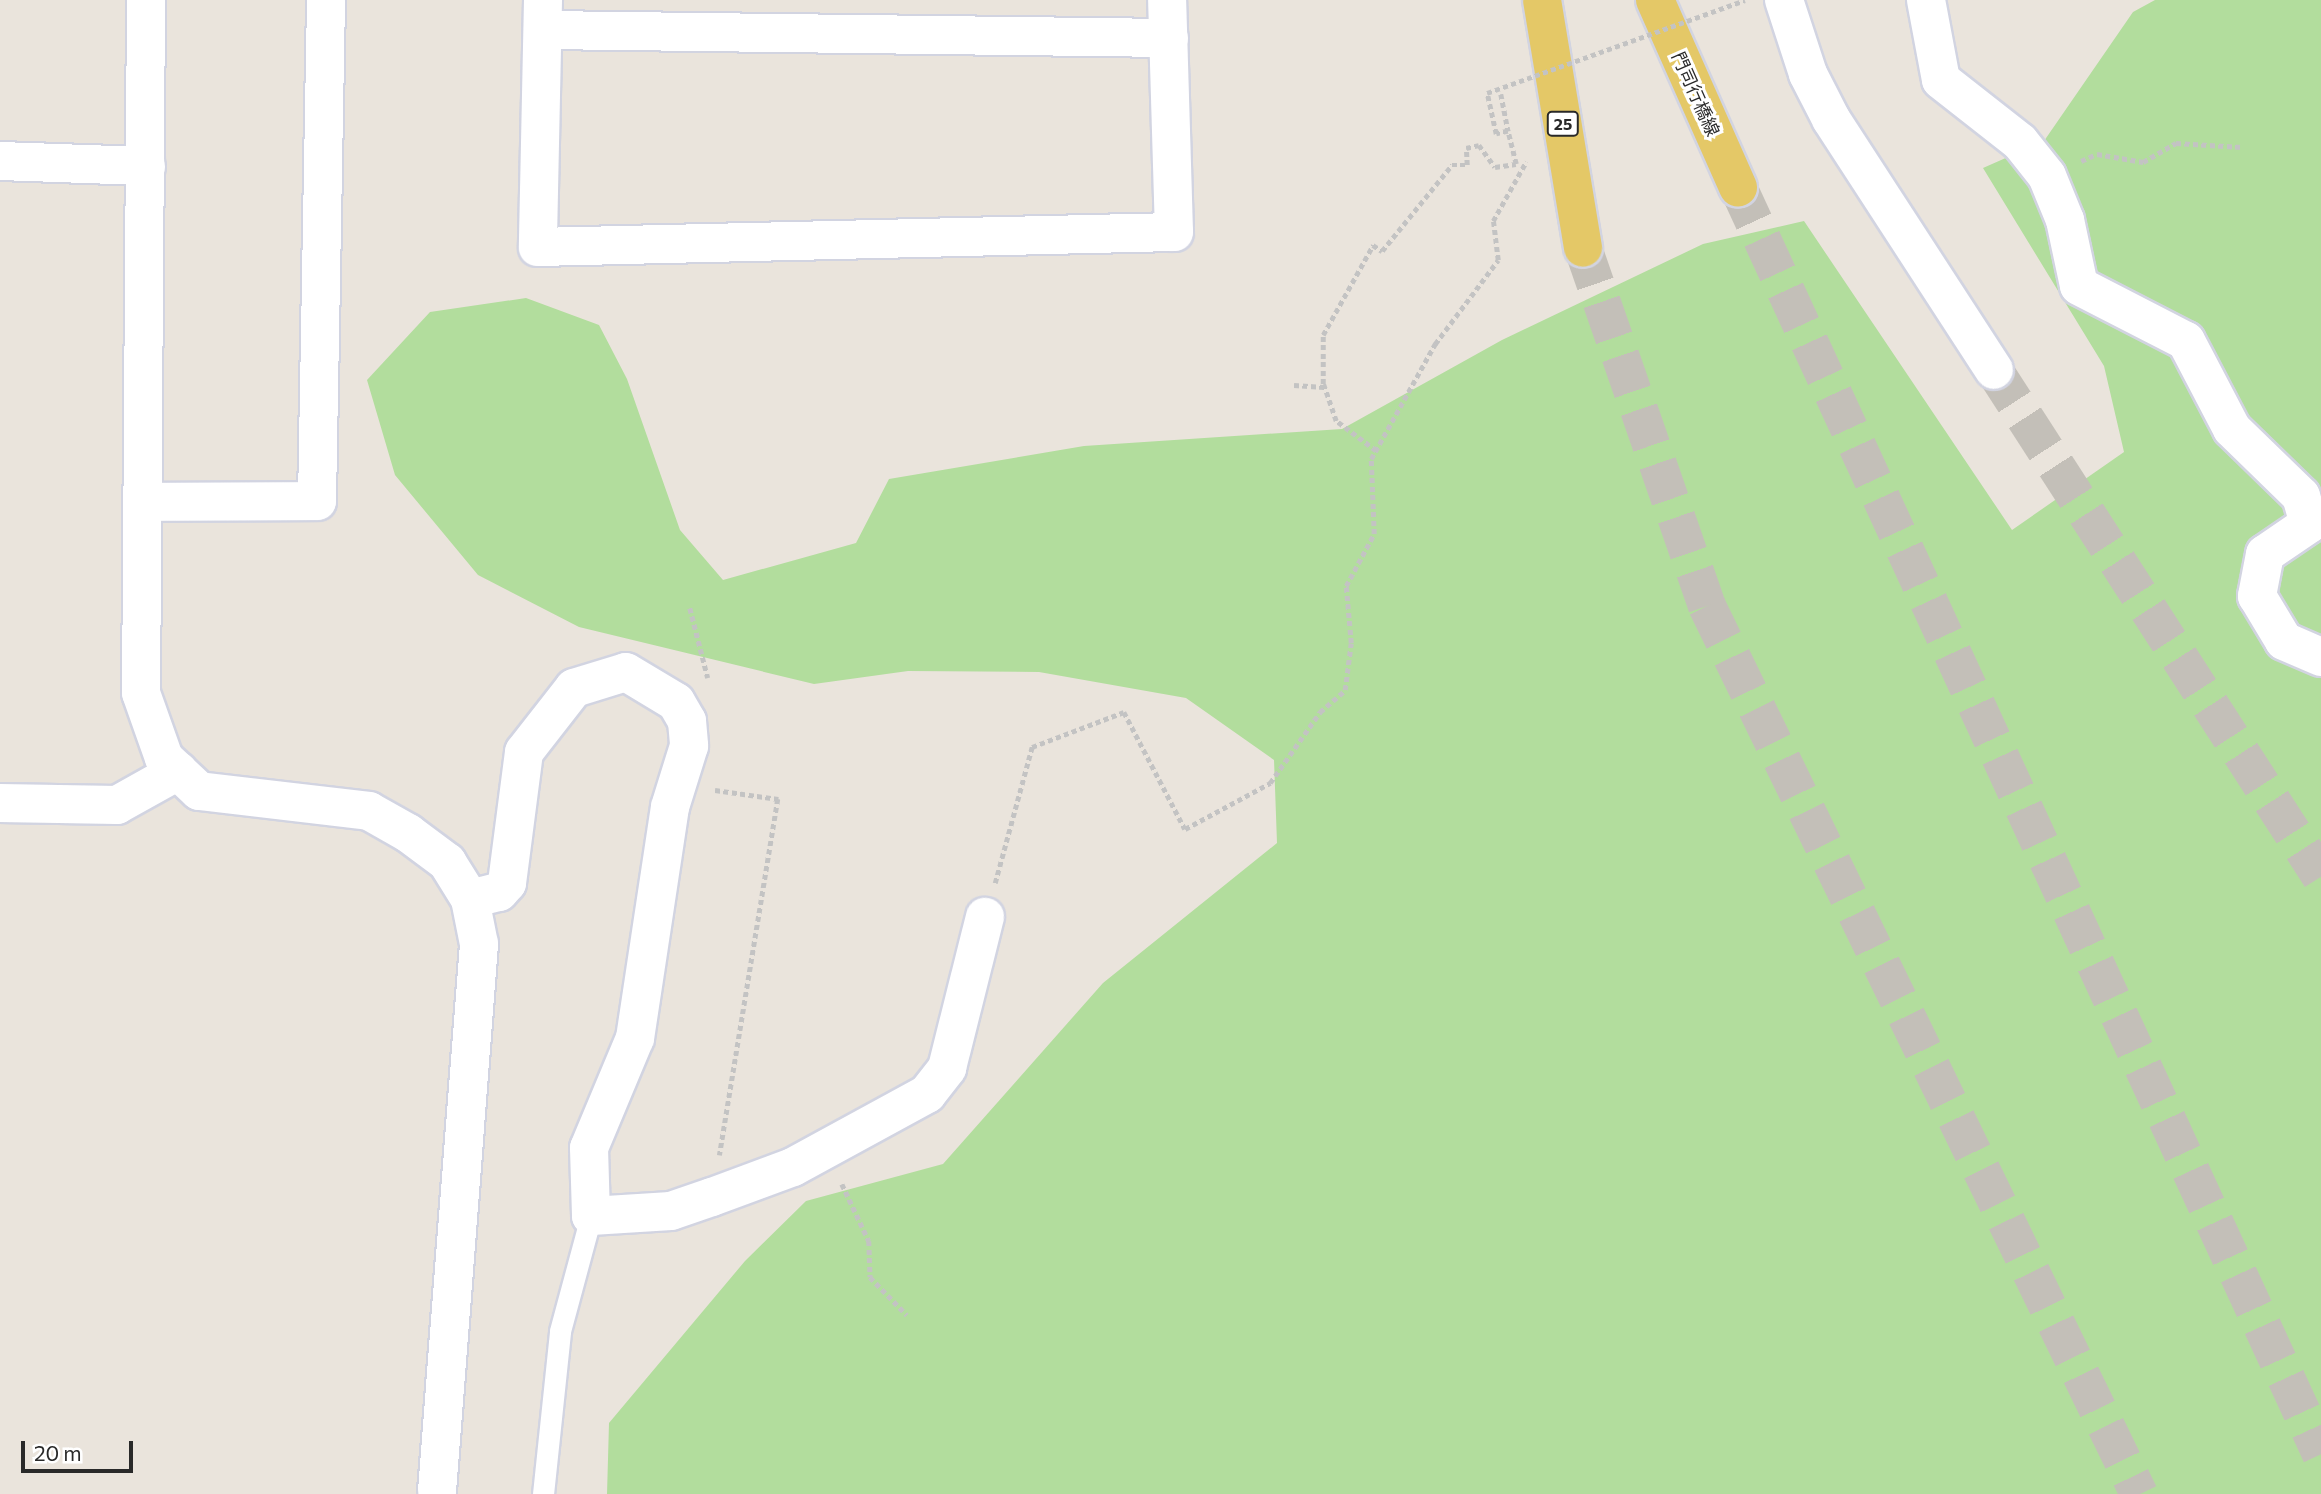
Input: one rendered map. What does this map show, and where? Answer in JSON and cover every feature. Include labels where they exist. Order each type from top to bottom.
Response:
[{"type":"main road","name":"25","points":[[1542,0],[1583,248]]},
{"type":"main road","name":"門司行橋線","points":[[1655,0],[1738,187]]},
{"type":"street","points":[[146,0],[141,693],[164,758],[199,791],[369,811],[447,862],[470,899],[479,944],[436,1492]]},
{"type":"street","points":[[143,502],[317,501],[326,0]]},
{"type":"street","points":[[1167,0],[1169,38],[1174,232],[538,247],[543,15],[1169,38]]},
{"type":"street","points":[[1784,0],[1808,74],[1831,120],[1994,370]]},
{"type":"street","points":[[1927,0],[1941,80],[2020,142],[2047,176],[2079,286],[2186,341],[2232,429],[2301,496],[2309,524],[2265,554],[2257,596],[2284,641],[2321,657]]},
{"type":"street","points":[[0,161],[146,166]]},
{"type":"street","points":[[470,899],[499,892],[507,883],[524,752],[545,719],[590,679],[626,672],[676,702],[690,733],[677,785],[635,1038],[589,1148],[591,1216],[671,1211],[712,1197],[827,1149],[942,1082],[985,917]]},
{"type":"street","points":[[0,803],[117,805],[178,771]]},
{"type":"lane","points":[[543,1494],[560,1331],[591,1216]]},
{"type":"path","points":[[1508,131],[1496,134],[1487,93],[1745,0]]},
{"type":"path","points":[[1376,451],[1336,421],[1324,387],[1323,335],[1373,245],[1382,251],[1452,165],[1467,165],[1466,148],[1479,145],[1495,167],[1516,164],[1501,94]]},
{"type":"path","points":[[2047,176],[2097,155],[2143,162],[2176,143],[2242,147]]},
{"type":"path","points":[[985,917],[1031,747],[1124,712],[1185,829],[1279,775],[1347,683],[1346,586],[1374,534],[1369,484],[1376,451],[1434,344],[1498,260],[1493,221],[1526,162]]},
{"type":"path","points":[[1294,385],[1324,387]]},
{"type":"path","points":[[677,785],[778,799],[712,1197]]},
{"type":"path","points":[[827,1149],[867,1235],[870,1277],[907,1315]]},
{"type":"green space","points":[[2155,0],[2321,0],[2321,1494],[607,1494],[609,1423],[745,1261],[806,1201],[943,1164],[1103,983],[1277,843],[1274,760],[1186,698],[1039,672],[908,671],[814,684],[579,627],[478,575],[395,475],[367,380],[430,312],[526,298],[599,325],[627,379],[680,530],[723,580],[856,543],[889,479],[1084,446],[1342,429],[1502,340],[1703,244],[1804,221],[2012,530],[2124,452],[2104,366],[1983,168],[2044,141],[2133,12]]},
{"type":"tunnel","points":[[1738,187],[2321,1454]]},
{"type":"tunnel","points":[[1583,248],[1707,606],[2139,1494]]},
{"type":"tunnel","points":[[1994,370],[2321,877]]}]
